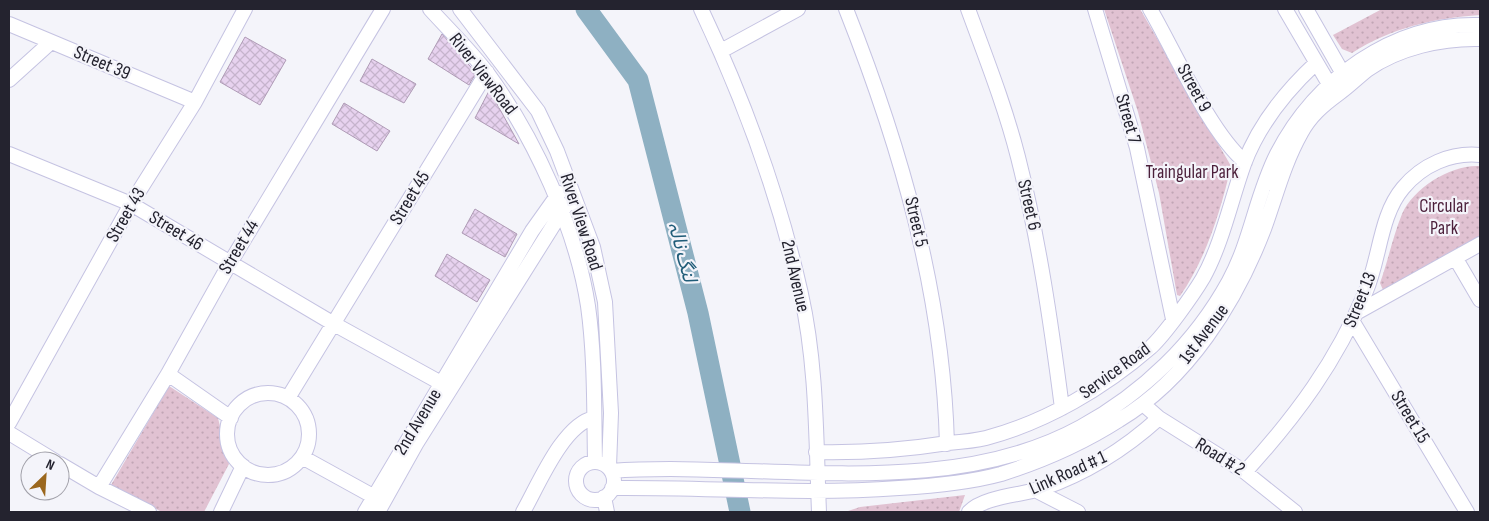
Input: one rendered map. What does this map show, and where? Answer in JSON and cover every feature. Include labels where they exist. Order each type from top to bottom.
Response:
[{"type":"street","name":"Street 43","points":[[9,423],[131,204],[194,102],[245,9]]},
{"type":"street","name":"Street 44","points":[[99,487],[168,374],[230,263],[383,9]]},
{"type":"street","name":"River ViewRoad","points":[[430,9],[487,72],[519,118],[559,204]]},
{"type":"street","name":"River View Road","points":[[460,9],[538,111],[569,180],[593,247],[605,302],[615,469]]},
{"type":"street","name":"2nd Avenue","points":[[701,9],[741,97],[777,202],[801,295],[812,366],[819,512]]},
{"type":"street","points":[[721,51],[798,9]]},
{"type":"street","name":"Street 5","points":[[846,9],[891,129],[919,231],[929,279],[946,397],[947,444]]},
{"type":"street","name":"Street 6","points":[[968,9],[1001,100],[1018,155],[1048,299],[1062,408]]},
{"type":"street","name":"Street 7","points":[[1096,9],[1137,148],[1173,319]]},
{"type":"street","name":"Street 9","points":[[1150,9],[1211,119],[1238,156],[1245,162]]},
{"type":"street","points":[[1286,9],[1329,84]]},
{"type":"street","points":[[1306,9],[1342,72]]},
{"type":"street","name":"Street 39","points":[[9,24],[194,102]]},
{"type":"street","name":"1st Avenue","points":[[615,469],[866,473],[984,462],[1034,447],[1079,428],[1132,395],[1177,354],[1204,320],[1229,281],[1247,243],[1258,202],[1276,156],[1302,112],[1329,84],[1342,72],[1380,48],[1439,29],[1480,24]]},
{"type":"street","name":"1st Avenue","points":[[605,497],[771,490],[818,493],[928,486],[1000,474],[1079,444],[1143,404],[1169,380],[1202,342],[1229,302],[1264,229],[1285,165],[1302,131],[1320,107],[1369,69],[1398,53],[1434,43],[1464,38],[1480,38]]},
{"type":"street","points":[[9,80],[50,42]]},
{"type":"street","name":"Service Road","points":[[816,452],[910,449],[984,438],[1025,425],[1062,408],[1114,375],[1152,346],[1203,277],[1230,211],[1245,162],[1276,107],[1293,84],[1316,63]]},
{"type":"street","name":"Street 45","points":[[288,398],[487,72]]},
{"type":"street","name":"Street 46","points":[[9,154],[131,204],[334,324],[441,383]]},
{"type":"street","name":"Street 13","points":[[1244,472],[1292,419],[1344,342],[1368,288],[1390,211],[1402,189],[1419,172],[1443,160],[1468,154],[1480,155]]},
{"type":"street","name":"2nd Avenue","points":[[364,512],[378,504],[416,444],[559,204],[569,180]]},
{"type":"street","name":"2nd Avenue","points":[[378,504],[441,383],[532,231],[559,204],[574,195]]},
{"type":"street","name":"River View Road","points":[[559,204],[588,305],[595,461]]},
{"type":"street","points":[[1354,317],[1480,244]]},
{"type":"street","points":[[1456,259],[1480,300]]},
{"type":"street","name":"Street 15","points":[[1354,317],[1467,512]]},
{"type":"street","points":[[168,374],[231,418]]},
{"type":"street","points":[[262,394],[275,394],[288,398],[306,418],[309,431],[308,445],[302,457],[293,467],[282,473],[268,475],[255,473],[243,466],[234,456],[229,444],[228,431],[231,418],[238,407],[249,398],[262,394]]},
{"type":"street","name":"Road # 2","points":[[1143,404],[1159,418],[1244,472],[1295,512]]},
{"type":"street","points":[[523,512],[566,437],[585,420],[594,418]]},
{"type":"street","name":"Link Road # 1","points":[[969,512],[980,504],[1035,490],[1082,471],[1140,435],[1159,418]]},
{"type":"street","points":[[9,433],[39,451]]},
{"type":"street","points":[[302,457],[378,504]]},
{"type":"street","points":[[605,497],[581,495],[575,481],[581,467],[595,461],[615,469],[615,481],[605,497],[607,512]]},
{"type":"street","points":[[221,512],[243,466]]},
{"type":"street","points":[[70,470],[149,512]]},
{"type":"street","points":[[1035,490],[1078,512]]},
{"type":"green space","name":"Traingular Park","points":[[1104,9],[1140,9],[1231,166],[1212,234],[1198,266],[1180,296],[1177,295],[1159,193],[1138,112]]},
{"type":"green space","points":[[1382,9],[1480,9],[1480,15],[1463,16],[1413,26],[1382,37],[1352,53],[1342,49],[1333,35]]},
{"type":"green space","name":"Circular Park","points":[[1469,166],[1480,166],[1480,236],[1388,290],[1383,290],[1380,283],[1399,222],[1415,195],[1425,186],[1446,173]]},
{"type":"green space","points":[[169,386],[218,418],[229,464],[204,512],[162,512],[111,485]]},
{"type":"green space","points":[[965,495],[959,512],[845,512],[860,507]]},
{"type":"building","points":[[442,34],[476,73],[469,85],[428,59]]},
{"type":"building","points":[[245,37],[286,60],[260,105],[220,82]]},
{"type":"building","points":[[372,59],[416,84],[404,103],[360,81]]},
{"type":"building","points":[[489,91],[492,95],[519,144],[475,118]]},
{"type":"building","points":[[344,103],[390,131],[377,151],[332,124]]},
{"type":"building","points":[[475,209],[517,234],[505,257],[462,233]]},
{"type":"building","points":[[447,254],[490,280],[477,302],[435,276]]},
{"type":"waterway","name":"لنگ نالہ","points":[[586,9],[638,80],[698,313],[740,512]]}]
